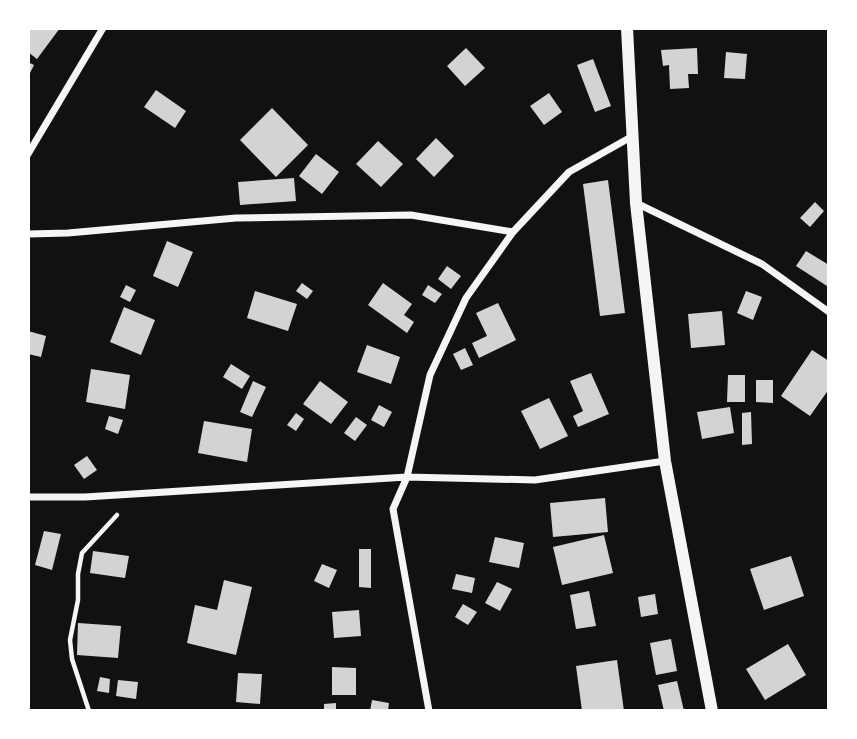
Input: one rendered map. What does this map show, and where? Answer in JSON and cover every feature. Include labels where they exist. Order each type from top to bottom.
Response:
[{"type":"street","points":[[28,154],[103,28]]},
{"type":"street","points":[[627,28],[636,203],[665,461],[712,711]]},
{"type":"street","points":[[28,134],[38,138]]},
{"type":"street","points":[[429,711],[393,509],[407,477],[430,375],[466,298],[513,232],[569,172],[631,137]]},
{"type":"street","points":[[636,203],[762,264],[829,312]]},
{"type":"street","points":[[28,234],[236,218],[411,215],[513,232]]},
{"type":"street","points":[[28,497],[85,497],[407,477],[535,480],[665,461]]},
{"type":"path","points":[[89,711],[72,659],[70,640],[78,600],[82,553],[110,525],[132,494]]},
{"type":"building","points":[[28,28],[60,28],[37,59],[28,52]]},
{"type":"building","points":[[466,48],[485,68],[465,86],[447,66]]},
{"type":"building","points":[[697,48],[698,74],[688,74],[689,88],[670,89],[669,65],[663,66],[661,50]]},
{"type":"building","points":[[726,52],[747,54],[745,79],[724,78]]},
{"type":"building","points":[[593,59],[611,106],[595,112],[577,65]]},
{"type":"building","points":[[28,62],[34,65],[28,77]]},
{"type":"building","points":[[156,90],[186,111],[175,128],[144,107]]},
{"type":"building","points":[[549,93],[562,112],[544,125],[530,106]]},
{"type":"building","points":[[272,108],[308,145],[276,177],[240,140]]},
{"type":"building","points":[[436,138],[454,156],[434,177],[416,159]]},
{"type":"building","points":[[378,141],[403,164],[381,187],[356,164]]},
{"type":"building","points":[[316,154],[339,172],[322,194],[299,176]]},
{"type":"building","points":[[294,178],[296,201],[240,205],[238,182]]},
{"type":"building","points":[[608,180],[625,313],[600,316],[583,184]]},
{"type":"building","points":[[815,202],[824,211],[810,227],[800,218]]},
{"type":"building","points":[[167,241],[193,252],[178,287],[153,276]]},
{"type":"building","points":[[806,251],[829,265],[827,286],[796,266]]},
{"type":"building","points":[[447,266],[461,276],[451,289],[438,279]]},
{"type":"building","points":[[302,283],[313,291],[307,299],[296,291]]},
{"type":"building","points":[[383,283],[412,304],[404,315],[414,322],[407,333],[368,305]]},
{"type":"building","points":[[126,285],[136,290],[130,302],[120,297]]},
{"type":"building","points":[[428,285],[442,294],[435,303],[422,295]]},
{"type":"building","points":[[255,291],[297,304],[288,331],[247,318]]},
{"type":"building","points":[[746,291],[762,297],[753,320],[737,313]]},
{"type":"building","points":[[498,303],[516,340],[479,358],[472,343],[487,336],[476,313]]},
{"type":"building","points":[[124,307],[155,320],[141,355],[110,342]]},
{"type":"building","points":[[722,311],[725,345],[691,348],[688,314]]},
{"type":"building","points":[[28,331],[46,336],[41,357],[28,354]]},
{"type":"building","points":[[367,345],[400,357],[391,384],[357,372]]},
{"type":"building","points":[[465,348],[473,365],[461,370],[453,354]]},
{"type":"building","points":[[812,350],[829,361],[829,389],[810,416],[781,396]]},
{"type":"building","points":[[231,364],[250,376],[242,389],[223,377]]},
{"type":"building","points":[[91,369],[130,375],[125,409],[86,402]]},
{"type":"building","points":[[591,373],[609,414],[578,427],[573,416],[583,411],[570,381]]},
{"type":"building","points":[[728,375],[745,375],[745,402],[727,402]]},
{"type":"building","points":[[756,380],[773,380],[773,403],[756,402]]},
{"type":"building","points":[[253,381],[266,387],[252,417],[240,412]]},
{"type":"building","points":[[320,381],[348,402],[331,424],[303,404]]},
{"type":"building","points":[[549,398],[568,436],[540,449],[521,411]]},
{"type":"building","points":[[379,405],[392,412],[384,427],[371,420]]},
{"type":"building","points":[[730,407],[734,433],[702,439],[697,412]]},
{"type":"building","points":[[751,412],[752,444],[742,445],[742,413]]},
{"type":"building","points":[[296,413],[304,419],[296,431],[287,425]]},
{"type":"building","points":[[109,416],[123,420],[118,434],[105,429]]},
{"type":"building","points":[[356,417],[367,425],[355,441],[344,433]]},
{"type":"building","points":[[204,421],[252,429],[247,462],[198,453]]},
{"type":"building","points":[[87,456],[97,470],[84,479],[74,465]]},
{"type":"building","points":[[605,498],[608,532],[553,537],[550,503]]},
{"type":"building","points":[[44,531],[61,534],[52,570],[35,565]]},
{"type":"building","points":[[604,535],[613,573],[562,585],[553,547]]},
{"type":"building","points":[[495,537],[524,543],[519,568],[489,562]]},
{"type":"building","points":[[359,549],[371,549],[371,588],[359,587]]},
{"type":"building","points":[[93,551],[129,556],[125,578],[90,573]]},
{"type":"building","points":[[791,556],[804,596],[764,610],[750,569]]},
{"type":"building","points":[[322,564],[337,570],[329,588],[314,581]]},
{"type":"building","points":[[456,574],[475,578],[472,593],[452,589]]},
{"type":"building","points":[[224,580],[252,587],[236,655],[187,643],[195,605],[217,610]]},
{"type":"building","points":[[497,582],[512,589],[500,611],[485,603]]},
{"type":"building","points":[[589,591],[596,626],[576,629],[570,595]]},
{"type":"building","points":[[655,594],[658,614],[641,617],[638,597]]},
{"type":"building","points":[[463,604],[477,612],[468,625],[455,617]]},
{"type":"building","points":[[359,610],[361,636],[334,638],[332,612]]},
{"type":"building","points":[[78,623],[121,626],[118,658],[77,655]]},
{"type":"building","points":[[671,639],[677,671],[656,675],[650,643]]},
{"type":"building","points":[[788,644],[806,675],[765,700],[746,669]]},
{"type":"building","points":[[617,660],[624,711],[582,711],[576,666]]},
{"type":"building","points":[[332,667],[356,668],[356,695],[332,695]]},
{"type":"building","points":[[238,673],[262,674],[260,704],[236,702]]},
{"type":"building","points":[[100,677],[110,679],[109,693],[97,691]]},
{"type":"building","points":[[118,680],[138,682],[136,699],[116,696]]},
{"type":"building","points":[[677,681],[684,711],[664,711],[658,685]]},
{"type":"building","points":[[372,700],[389,703],[388,711],[370,711]]},
{"type":"building","points":[[336,703],[336,711],[324,711],[324,704]]}]
